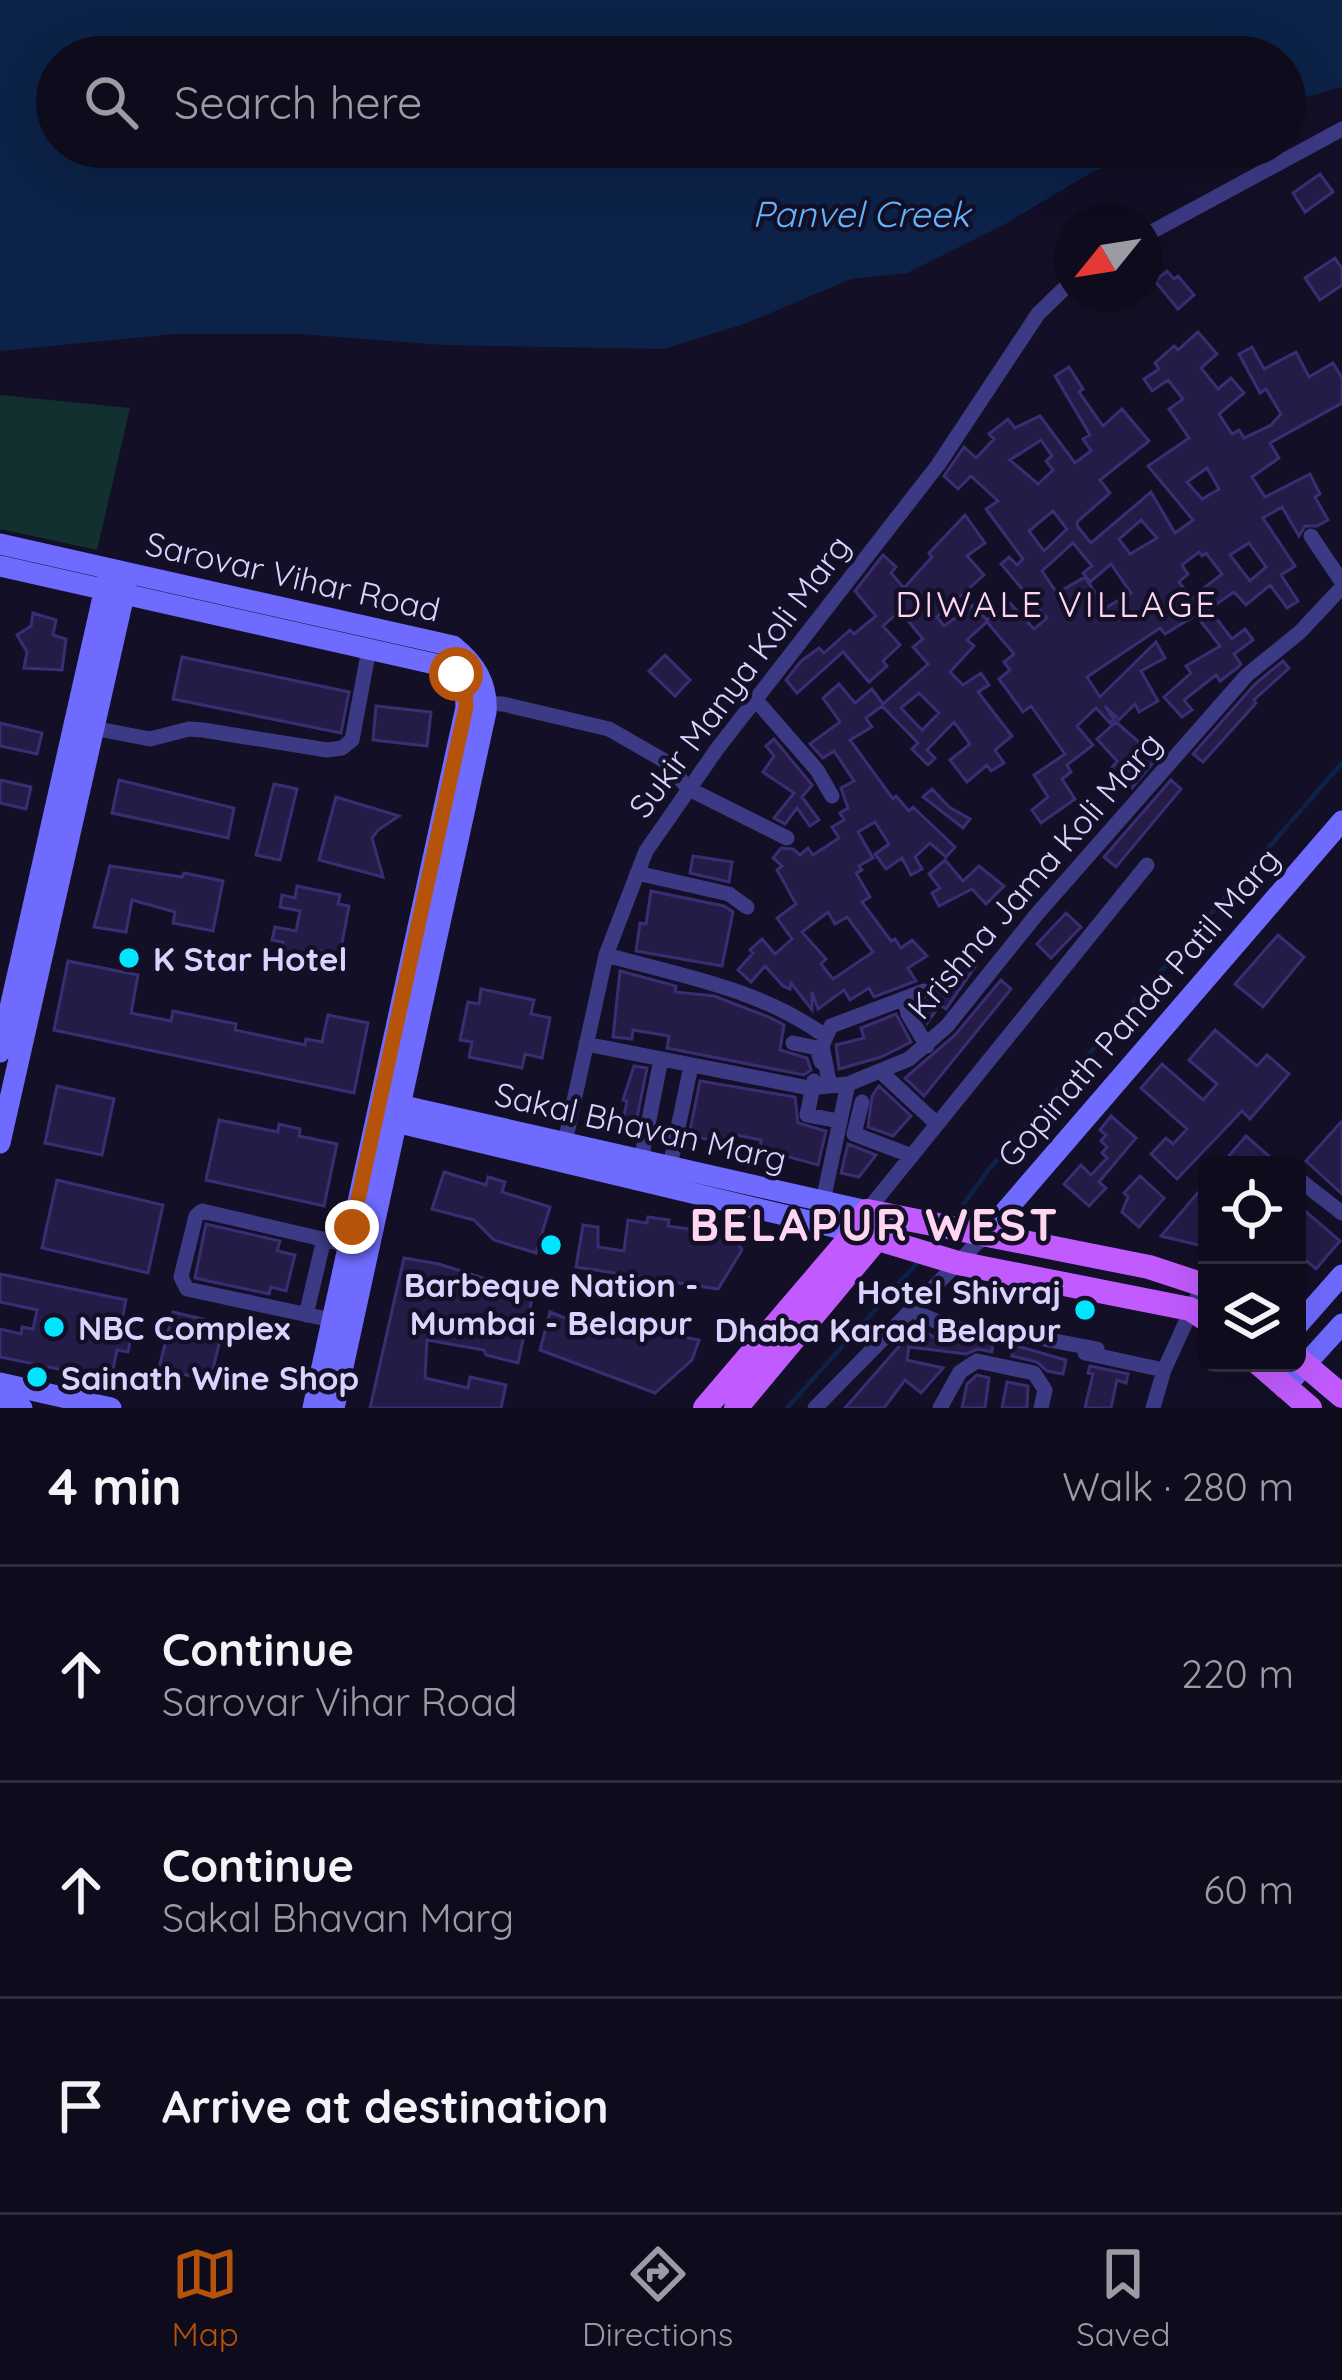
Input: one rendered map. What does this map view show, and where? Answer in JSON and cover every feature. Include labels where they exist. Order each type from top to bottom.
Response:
[{"type":"main road","points":[[874,1224],[984,1236],[1198,1280]]},
{"type":"main road","points":[[874,1224],[958,1263],[1198,1314]]},
{"type":"main road","points":[[736,1408],[874,1224]]},
{"type":"main road","points":[[705,1408],[813,1300]]},
{"type":"main road","points":[[1306,1365],[1342,1396]]},
{"type":"main road","points":[[1269,1372],[1310,1408]]},
{"type":"street","points":[[1306,148],[1342,129]]},
{"type":"street","points":[[1162,226],[1270,168]]},
{"type":"street","name":"Sukir Manya Koli Marg","points":[[563,1151],[606,955],[646,851],[755,699],[938,465],[1038,314],[1054,298]]},
{"type":"street","points":[[1311,536],[1339,588]]},
{"type":"street","name":"Sarovar Vihar Road","points":[[0,544],[116,582],[448,667],[477,703]]},
{"type":"street","name":"Sarovar Vihar Road","points":[[0,566],[116,582],[453,646],[471,660],[483,682],[477,703]]},
{"type":"street","points":[[0,1143],[94,728],[116,582]]},
{"type":"street","points":[[0,1052],[116,582]]},
{"type":"street","name":"Krishna Jama Koli Marg","points":[[586,1044],[822,1087],[883,1080],[927,1046],[1247,675],[1300,632],[1339,588]]},
{"type":"street","points":[[94,728],[150,739],[189,729],[327,750],[342,748],[352,740],[369,649]]},
{"type":"street","points":[[755,699],[817,770],[832,796]]},
{"type":"street","points":[[334,1408],[388,1111],[477,703],[610,729],[662,760],[689,789],[787,838]]},
{"type":"street","name":"Gopinath Panda Patil Marg","points":[[984,1236],[1342,820]]},
{"type":"street","points":[[874,1224],[912,1156],[1147,865]]},
{"type":"street","points":[[638,874],[729,894],[747,907]]},
{"type":"street","points":[[606,955],[742,990],[766,1005],[792,1012],[825,1036]]},
{"type":"street","points":[[912,1156],[854,1134],[861,1104],[841,1114],[807,1115],[822,1087],[825,1036],[839,1021],[924,991]]},
{"type":"street","points":[[905,1000],[927,1046]]},
{"type":"street","points":[[793,1043],[819,1051],[822,1072],[814,1078],[822,1087]]},
{"type":"street","points":[[641,1160],[662,1059]]},
{"type":"street","points":[[668,1166],[689,1065]]},
{"type":"street","points":[[883,1080],[937,1124]]},
{"type":"street","points":[[823,1201],[848,1084]]},
{"type":"street","points":[[313,1408],[348,1245],[388,1111]]},
{"type":"street","name":"Sakal Bhavan Marg","points":[[388,1111],[874,1224]]},
{"type":"street","name":"Sakal Bhavan Marg","points":[[563,1151],[641,1160],[823,1201],[874,1224]]},
{"type":"street","points":[[1306,1185],[1342,1213]]},
{"type":"street","points":[[332,1320],[187,1289],[181,1277],[196,1216],[202,1211],[348,1245]]},
{"type":"street","points":[[815,1408],[984,1236]]},
{"type":"street","points":[[306,1315],[324,1239]]},
{"type":"street","points":[[1306,1294],[1339,1279]]},
{"type":"street","points":[[1306,1316],[1339,1279]]},
{"type":"street","points":[[912,1310],[952,1328],[992,1329],[1097,1349]]},
{"type":"street","points":[[1153,1408],[1164,1370],[1198,1314]]},
{"type":"street","points":[[1306,1356],[1342,1324]]},
{"type":"street","points":[[1013,1338],[1164,1370]]},
{"type":"street","points":[[940,1408],[960,1372],[977,1361],[1034,1373],[1045,1390],[1041,1408]]},
{"type":"street","points":[[1284,1388],[1294,1372]]},
{"type":"street","points":[[0,1383],[111,1408]]},
{"type":"street","points":[[0,1403],[22,1408]]},
{"type":"green space","points":[[0,395],[130,408],[97,550],[0,529]]},
{"type":"water","name":"Panvel Creek","points":[[0,0],[1342,0],[1342,87],[1306,97],[1306,36],[36,36],[36,168],[1102,168],[907,273],[851,279],[744,324],[664,349],[443,345],[299,334],[175,334],[0,351]]},
{"type":"building","points":[[1320,174],[1333,192],[1305,212],[1293,193]]},
{"type":"building","points":[[1335,258],[1342,269],[1342,285],[1320,300],[1305,278]]},
{"type":"building","points":[[1167,271],[1174,279],[1178,276],[1194,295],[1178,309],[1162,290],[1162,275]]},
{"type":"building","points":[[1198,332],[1217,354],[1201,368],[1218,389],[1231,378],[1244,393],[1219,414],[1232,434],[1239,430],[1244,438],[1271,425],[1281,414],[1266,389],[1260,393],[1239,354],[1252,347],[1264,369],[1296,352],[1309,377],[1333,363],[1342,378],[1342,403],[1270,443],[1279,458],[1252,477],[1265,497],[1310,474],[1320,494],[1315,497],[1328,520],[1305,526],[1299,536],[1282,507],[1263,518],[1295,566],[1281,575],[1298,601],[1287,608],[1270,585],[1246,605],[1234,592],[1209,609],[1232,639],[1245,629],[1253,640],[1234,654],[1241,664],[1236,669],[1220,681],[1216,675],[1184,700],[1192,710],[1182,717],[1164,697],[1191,673],[1186,666],[1220,646],[1196,615],[1165,634],[1160,628],[1087,677],[1100,697],[1156,642],[1165,658],[1141,671],[1158,701],[1139,712],[1135,704],[1119,720],[1105,706],[1114,720],[1110,723],[1096,708],[1077,726],[1093,745],[1067,765],[1071,772],[1062,779],[1075,799],[1041,823],[1032,810],[1048,797],[1034,775],[1065,754],[1031,706],[1023,712],[999,679],[1010,670],[1004,662],[1014,654],[987,622],[967,640],[974,646],[950,672],[963,685],[981,673],[989,685],[978,692],[1012,736],[995,750],[1004,763],[991,771],[987,765],[967,782],[950,760],[970,744],[954,722],[927,750],[935,758],[928,765],[912,749],[918,743],[882,706],[866,718],[872,727],[850,740],[893,799],[896,796],[909,811],[913,807],[955,847],[946,857],[930,843],[915,857],[922,869],[911,875],[902,858],[886,869],[875,854],[889,844],[875,822],[858,832],[873,858],[856,873],[870,897],[862,902],[891,941],[895,939],[901,948],[912,940],[927,956],[908,968],[916,981],[874,997],[869,988],[850,1000],[844,990],[818,1009],[812,992],[812,1010],[791,983],[790,989],[783,986],[765,966],[751,982],[738,970],[753,953],[750,950],[762,939],[775,954],[792,939],[777,918],[796,904],[777,870],[782,866],[773,858],[781,848],[800,855],[808,848],[813,855],[839,838],[832,827],[844,820],[840,813],[848,808],[841,788],[854,781],[834,751],[823,758],[810,744],[840,722],[823,698],[839,684],[855,703],[872,689],[883,704],[928,664],[913,647],[923,639],[900,611],[883,626],[900,645],[869,682],[843,652],[797,693],[786,680],[819,648],[824,653],[850,630],[854,634],[876,616],[855,591],[883,555],[896,567],[891,573],[904,588],[965,515],[985,543],[967,556],[984,575],[937,617],[944,626],[973,605],[987,620],[1009,602],[1034,629],[1047,618],[1001,564],[1009,557],[1017,565],[1023,559],[986,509],[998,501],[971,476],[958,489],[944,476],[964,447],[976,458],[994,439],[989,434],[1008,419],[1015,428],[1040,416],[1075,463],[1091,451],[1083,439],[1090,435],[1055,376],[1069,367],[1083,389],[1079,392],[1103,426],[1122,409],[1149,441],[1100,480],[1110,493],[1077,522],[1078,527],[1091,543],[1151,492],[1175,533],[1193,520],[1148,466],[1189,438],[1169,409],[1183,399],[1168,380],[1152,391],[1144,379],[1159,369],[1155,363],[1174,346],[1178,350]],"holes":[[[1041,440],[1052,456],[1046,461],[1053,470],[1038,484],[1010,460]],[[1207,468],[1219,489],[1202,499],[1187,482]],[[1053,511],[1067,529],[1044,551],[1029,531]],[[1141,520],[1157,538],[1130,554],[1119,539]],[[1073,543],[1092,566],[1083,573],[1090,582],[1111,564],[1131,593],[1105,608],[1085,577],[1057,593],[1042,571]],[[1249,543],[1266,567],[1250,581],[1230,555]],[[1199,552],[1206,553],[1222,574],[1191,598],[1179,582],[1188,574],[1182,565]],[[919,693],[939,713],[922,730],[901,708]],[[828,912],[835,924],[847,917],[873,952],[833,979],[821,964],[826,959],[802,932]]]},
{"type":"building","points":[[33,613],[56,620],[53,635],[66,639],[62,670],[24,668],[27,652],[17,635],[31,626]]},
{"type":"building","points":[[665,655],[690,680],[675,696],[649,671]]},
{"type":"building","points":[[182,657],[349,692],[341,733],[173,699]]},
{"type":"building","points":[[1283,661],[1289,668],[1254,700],[1203,762],[1193,754],[1255,684]]},
{"type":"building","points":[[376,706],[431,712],[427,746],[373,740]]},
{"type":"building","points":[[1116,722],[1157,758],[1132,788],[1110,770],[1117,761],[1097,739]]},
{"type":"building","points":[[0,723],[42,733],[37,754],[0,746]]},
{"type":"building","points":[[774,739],[812,785],[802,797],[819,820],[810,826],[797,808],[785,824],[774,818],[794,793],[763,772],[774,756],[766,746]]},
{"type":"building","points":[[0,780],[31,787],[26,809],[0,803]]},
{"type":"building","points":[[119,780],[234,808],[228,838],[112,813]]},
{"type":"building","points":[[1171,780],[1181,789],[1116,867],[1104,857]]},
{"type":"building","points":[[274,784],[297,789],[280,860],[256,855]]},
{"type":"building","points":[[932,789],[970,819],[963,828],[923,797]]},
{"type":"building","points":[[336,797],[399,816],[372,838],[383,877],[319,860]]},
{"type":"building","points":[[693,856],[732,862],[729,882],[690,873]]},
{"type":"building","points":[[945,860],[963,881],[979,866],[1004,886],[986,904],[972,889],[939,906],[932,893],[940,888],[929,874]]},
{"type":"building","points":[[110,866],[223,881],[213,931],[173,923],[175,912],[132,900],[126,932],[94,927]]},
{"type":"building","points":[[297,886],[340,895],[338,904],[349,906],[340,954],[323,951],[321,961],[281,954],[283,942],[272,940],[275,927],[296,931],[300,911],[280,907],[282,895],[295,898]]},
{"type":"building","points":[[651,891],[733,912],[722,966],[636,951]]},
{"type":"building","points":[[1066,913],[1081,927],[1051,958],[1037,944]]},
{"type":"building","points":[[1278,935],[1304,957],[1263,1007],[1235,984]]},
{"type":"building","points":[[959,953],[976,965],[946,1009],[940,1005],[927,1023],[918,1006],[934,998],[934,984]]},
{"type":"building","points":[[68,961],[138,975],[131,1013],[171,1021],[173,1011],[305,1045],[306,1039],[322,1042],[328,1015],[368,1023],[354,1093],[54,1030]]},
{"type":"building","points":[[620,971],[676,986],[675,992],[714,996],[769,1017],[784,1025],[780,1050],[807,1058],[811,1070],[804,1075],[667,1048],[669,1036],[633,1030],[632,1039],[613,1037]]},
{"type":"building","points":[[1001,980],[1011,989],[924,1096],[905,1078],[955,1035]]},
{"type":"building","points":[[481,989],[534,1000],[531,1014],[550,1018],[542,1058],[525,1054],[522,1068],[469,1057],[472,1042],[460,1040],[468,1002],[479,1004]]},
{"type":"building","points":[[896,1014],[911,1042],[839,1069],[836,1045],[864,1038],[861,1028]]},
{"type":"building","points":[[1215,1030],[1257,1066],[1267,1055],[1289,1074],[1250,1119],[1242,1111],[1177,1179],[1151,1154],[1166,1138],[1173,1144],[1187,1129],[1141,1088],[1162,1064],[1203,1100],[1217,1084],[1189,1060]]},
{"type":"building","points":[[634,1066],[647,1068],[636,1123],[623,1120],[627,1101],[623,1100]]},
{"type":"building","points":[[700,1081],[795,1097],[798,1123],[826,1131],[818,1165],[760,1149],[761,1140],[731,1134],[730,1143],[689,1136]]},
{"type":"building","points":[[57,1086],[114,1099],[102,1155],[45,1143]]},
{"type":"building","points":[[879,1086],[911,1116],[893,1136],[868,1127],[872,1096]]},
{"type":"building","points":[[1111,1116],[1136,1138],[1099,1182],[1106,1188],[1089,1206],[1064,1184],[1081,1165],[1091,1175],[1107,1158],[1102,1153],[1107,1147],[1101,1141],[1106,1135],[1100,1130]]},
{"type":"building","points":[[219,1120],[278,1132],[279,1124],[300,1129],[299,1136],[337,1144],[324,1206],[206,1180]]},
{"type":"building","points":[[1342,1121],[1342,1194],[1306,1161]]},
{"type":"building","points":[[1246,1136],[1269,1156],[1229,1156]]},
{"type":"building","points":[[848,1144],[876,1155],[859,1177],[841,1173]]},
{"type":"building","points":[[444,1172],[486,1185],[488,1177],[505,1182],[502,1192],[550,1207],[536,1253],[494,1240],[474,1220],[432,1209]]},
{"type":"building","points":[[1140,1176],[1164,1198],[1139,1227],[1122,1212],[1128,1197],[1124,1193]]},
{"type":"building","points":[[57,1180],[163,1205],[148,1273],[42,1248]]},
{"type":"building","points":[[1198,1193],[1198,1245],[1161,1236]]},
{"type":"building","points":[[1306,1212],[1340,1241],[1316,1269],[1306,1261]]},
{"type":"building","points":[[648,1217],[669,1220],[668,1226],[736,1240],[742,1250],[718,1289],[576,1267],[583,1225],[598,1227],[598,1247],[624,1251],[628,1220],[647,1223]]},
{"type":"building","points":[[206,1224],[280,1241],[277,1251],[295,1255],[286,1291],[271,1287],[269,1294],[195,1278]]},
{"type":"building","points":[[404,1258],[439,1264],[533,1294],[518,1363],[486,1355],[484,1350],[427,1340],[425,1378],[468,1388],[470,1377],[506,1385],[501,1408],[370,1408]]},
{"type":"building","name":"NBC Complex","points":[[0,1274],[126,1300],[122,1320],[134,1322],[128,1352],[117,1350],[111,1380],[0,1357],[0,1329],[21,1334],[22,1327],[33,1329],[37,1310],[0,1302]]},
{"type":"building","points":[[173,1312],[224,1324],[210,1381],[159,1368]]},
{"type":"building","points":[[550,1312],[575,1322],[578,1315],[699,1340],[692,1360],[655,1393],[540,1350]]},
{"type":"building","points":[[917,1326],[944,1344],[944,1337],[970,1343],[993,1341],[992,1352],[909,1347],[907,1360],[943,1368],[921,1393],[905,1380],[884,1408],[845,1408]]},
{"type":"building","points":[[1014,1345],[1066,1360],[1063,1374],[1012,1356]]},
{"type":"building","points":[[1090,1366],[1128,1374],[1126,1383],[1117,1380],[1111,1408],[1085,1408],[1093,1374],[1088,1373]]},
{"type":"building","points":[[977,1375],[989,1378],[985,1408],[962,1408],[967,1384]]},
{"type":"building","points":[[1007,1382],[1028,1386],[1027,1408],[1002,1408]]},
{"type":"waterway","points":[[963,1205],[989,1169],[1342,763]]},
{"type":"waterway","points":[[787,1408],[918,1262]]},
{"type":"place","name":"K Star Hotel","points":[[129,958]]},
{"type":"place","name":"Barbeque Nation - Mumbai - Belapur","points":[[551,1245]]},
{"type":"place","name":"Hotel Shivraj Dhaba Karad Belapur","points":[[1085,1310]]},
{"type":"place","name":"NBC Complex","points":[[54,1327]]},
{"type":"place","name":"Sainath Wine Shop","points":[[37,1377]]},
{"type":"district","name":"DIWALE VILLAGE","points":[[1057,603]]},
{"type":"district","name":"BELAPUR WEST","points":[[875,1224]]},
{"type":"route","points":[[352,1227],[467,702],[456,674]]}]
